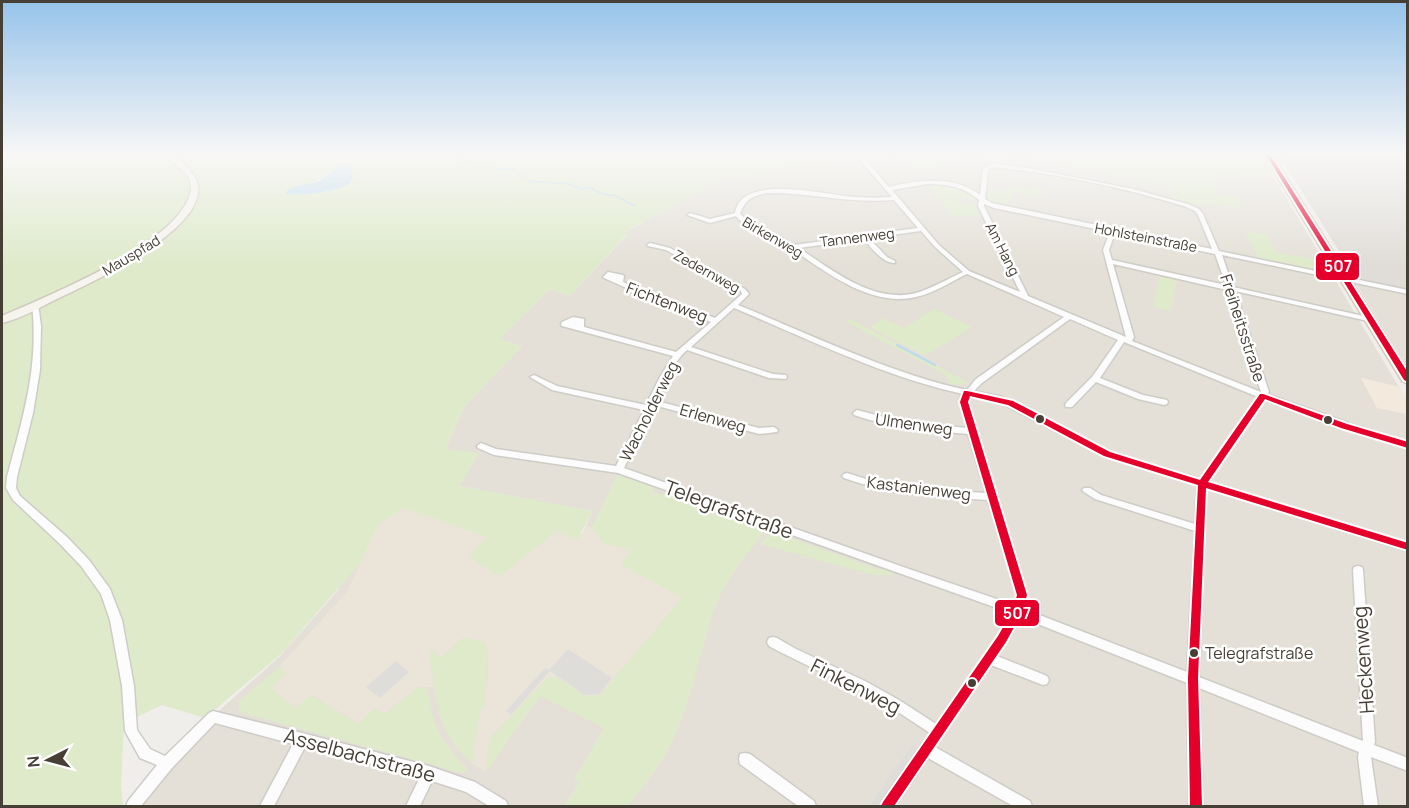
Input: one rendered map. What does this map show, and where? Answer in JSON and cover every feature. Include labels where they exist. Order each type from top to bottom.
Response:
[{"type":"main road","points":[[1290,191],[1368,319],[1406,376]]},
{"type":"street","name":"Mauspfad","points":[[2,320],[130,257],[156,241],[182,218],[195,197],[195,191]]},
{"type":"street","name":"Birkenweg","points":[[896,198],[860,199],[796,191],[775,191],[743,201],[737,214],[744,222],[792,247],[840,277],[886,296],[908,297],[925,292],[967,272]]},
{"type":"street","points":[[890,191],[922,229],[967,272],[1263,396],[1344,426],[1407,445]]},
{"type":"street","name":"Hohlsteinstraße","points":[[970,191],[983,202],[1407,292]]},
{"type":"street","name":"Freiheitsstraße","points":[[983,191],[983,202]]},
{"type":"street","name":"Freiheitsstraße","points":[[1127,191],[1196,209],[1212,247],[1217,252],[1265,393],[1202,484]]},
{"type":"street","name":"Am Hang","points":[[983,202],[981,206],[1026,298]]},
{"type":"street","points":[[690,215],[712,221],[737,214]]},
{"type":"street","name":"Tannenweg","points":[[792,247],[922,229]]},
{"type":"street","points":[[1069,405],[1095,379],[1130,337],[1106,250],[1113,231]]},
{"type":"street","points":[[863,236],[892,262]]},
{"type":"street","name":"Zedernweg","points":[[650,245],[668,249],[744,290],[746,296],[735,306]]},
{"type":"street","points":[[1108,261],[1368,319]]},
{"type":"street","name":"Fichtenweg","points":[[619,283],[656,300],[716,321]]},
{"type":"street","points":[[35,304],[37,361],[33,397],[11,488],[16,498],[85,563],[106,592],[113,608],[128,686],[131,731],[146,754],[168,763],[133,807]]},
{"type":"street","points":[[735,306],[886,369],[1010,403],[1107,454],[1407,548]]},
{"type":"street","name":"Wacholderweg","points":[[619,470],[650,405],[677,356],[735,306]]},
{"type":"street","points":[[886,807],[988,658],[1018,611],[1022,595],[964,402],[967,393],[979,381],[1070,316]]},
{"type":"street","points":[[580,328],[677,356]]},
{"type":"street","points":[[685,347],[772,376],[783,376]]},
{"type":"street","name":"Erlenweg","points":[[534,377],[545,384],[566,391],[650,405],[759,431],[774,430]]},
{"type":"street","points":[[1095,379],[1149,400],[1164,402]]},
{"type":"street","points":[[1144,409],[1149,400]]},
{"type":"street","name":"Ulmenweg","points":[[857,413],[880,421],[972,431]]},
{"type":"street","name":"Telegrafstraße","points":[[481,446],[494,452],[619,470],[1018,611],[1407,765]]},
{"type":"street","name":"Kastanienweg","points":[[847,476],[891,488],[992,497]]},
{"type":"street","points":[[1196,807],[1192,678],[1202,484]]},
{"type":"street","points":[[1087,490],[1098,497],[1199,529]]},
{"type":"street","name":"Heckenweg","points":[[1358,570],[1369,742],[1364,757],[1371,807]]},
{"type":"street","name":"Finkenweg","points":[[773,642],[795,656],[851,679],[895,703],[938,732]]},
{"type":"street","points":[[988,658],[1043,680]]},
{"type":"street","name":"Asselbachstraße","points":[[168,763],[213,717],[429,772],[470,787],[501,807]]},
{"type":"street","points":[[267,807],[302,739]]},
{"type":"street","points":[[927,750],[1025,807]]},
{"type":"street","points":[[745,759],[808,807]]},
{"type":"street","points":[[413,807],[429,772]]},
{"type":"shaded area","points":[[700,191],[1181,191],[1168,199],[1186,204],[1236,197],[1217,194],[1216,191],[1282,191],[1399,387],[1361,378],[1378,408],[1407,414],[1407,806],[128,806],[151,772],[280,656],[339,589],[337,588],[404,508],[489,537],[582,534],[593,511],[459,486],[446,449],[464,407],[522,346],[499,339],[550,289],[570,296],[627,235],[624,233]]},
{"type":"shaded area","points":[[1301,191],[1407,191],[1407,289],[1357,280]]},
{"type":"shaded area","points":[[1357,280],[1407,289],[1407,366],[1357,285]]},
{"type":"shaded area","points":[[1361,378],[1399,387],[1407,400],[1407,414],[1377,408]]},
{"type":"shaded area","points":[[404,508],[489,537],[500,575],[557,531],[582,534],[586,526],[592,527],[603,543],[632,550],[621,564],[682,598],[600,695],[585,696],[556,676],[553,679],[549,676],[489,739],[486,772],[472,763],[478,719],[488,674],[488,651],[482,641],[472,641],[464,637],[442,657],[431,650],[429,654],[434,687],[418,687],[384,714],[359,724],[312,695],[296,708],[271,688],[286,674],[279,667],[347,592],[379,524]]},
{"type":"shaded area","points":[[568,649],[612,678],[600,694],[585,695],[550,671],[511,715],[506,711],[545,668],[549,670]]},
{"type":"shaded area","points":[[396,661],[409,672],[380,698],[366,687]]},
{"type":"shaded area","points":[[912,745],[918,746],[876,806],[869,806]]},
{"type":"green space","points":[[2,191],[287,191],[302,194],[329,191],[700,191],[625,232],[627,234],[570,296],[550,289],[500,339],[522,346],[464,407],[446,449],[479,453],[460,486],[593,511],[577,540],[557,531],[500,576],[480,565],[469,555],[488,537],[404,508],[379,524],[361,562],[282,653],[205,718],[162,705],[124,723],[121,785],[123,806],[2,806]]},
{"type":"green space","points":[[934,191],[966,191],[976,200],[958,196],[960,204],[977,206],[983,216],[952,216]]},
{"type":"green space","points":[[985,191],[1046,191],[1042,197],[1015,191],[1006,206],[996,206],[984,197]]},
{"type":"green space","points":[[1181,191],[1216,191],[1217,194],[1236,197],[1241,208],[1197,202],[1195,207],[1167,199]]},
{"type":"green space","points":[[1245,232],[1267,234],[1277,253],[1322,260],[1330,273],[1258,258]]},
{"type":"green space","points":[[1160,275],[1177,279],[1171,311],[1153,307]]},
{"type":"green space","points":[[934,309],[972,327],[925,356],[870,327],[883,318],[904,328]]},
{"type":"green space","points":[[850,319],[967,384],[949,385],[946,375],[847,322]]},
{"type":"green space","points":[[617,475],[656,487],[652,492],[662,495],[666,491],[763,525],[765,530],[721,593],[681,722],[670,747],[653,774],[628,806],[564,806],[579,783],[574,779],[604,728],[540,696],[486,772],[489,739],[549,676],[553,679],[556,676],[585,696],[600,695],[682,598],[621,564],[632,550],[603,543],[592,527]]},
{"type":"green space","points":[[774,529],[777,533],[880,570],[886,569],[896,573],[873,575],[760,544]]},
{"type":"green space","points":[[464,637],[485,642],[488,651],[485,706],[481,707],[472,763],[456,747],[443,725],[429,654],[432,650],[442,657]]},
{"type":"green space","points":[[279,667],[286,674],[271,688],[295,708],[311,695],[358,724],[375,708],[385,714],[418,687],[428,689],[432,715],[440,733],[467,770],[462,773],[239,712],[239,701]]},
{"type":"water","points":[[286,191],[329,191],[302,194],[286,194]]},
{"type":"waterway","points":[[595,191],[616,196],[635,206]]},
{"type":"waterway","points":[[897,345],[935,365]]},
{"type":"transit line","name":"507","points":[[1290,191],[1408,380]]},
{"type":"transit line","name":"507","points":[[887,806],[1002,639],[1018,611],[1022,595],[964,402],[967,393],[1010,403],[1107,454],[1408,547]]},
{"type":"transit line","name":"507","points":[[1263,396],[1344,426],[1408,445]]},
{"type":"transit line","name":"507","points":[[1196,806],[1193,678],[1202,484],[1263,396]]},
{"type":"place","name":"Telegrafstraße","points":[[1194,653]]}]
